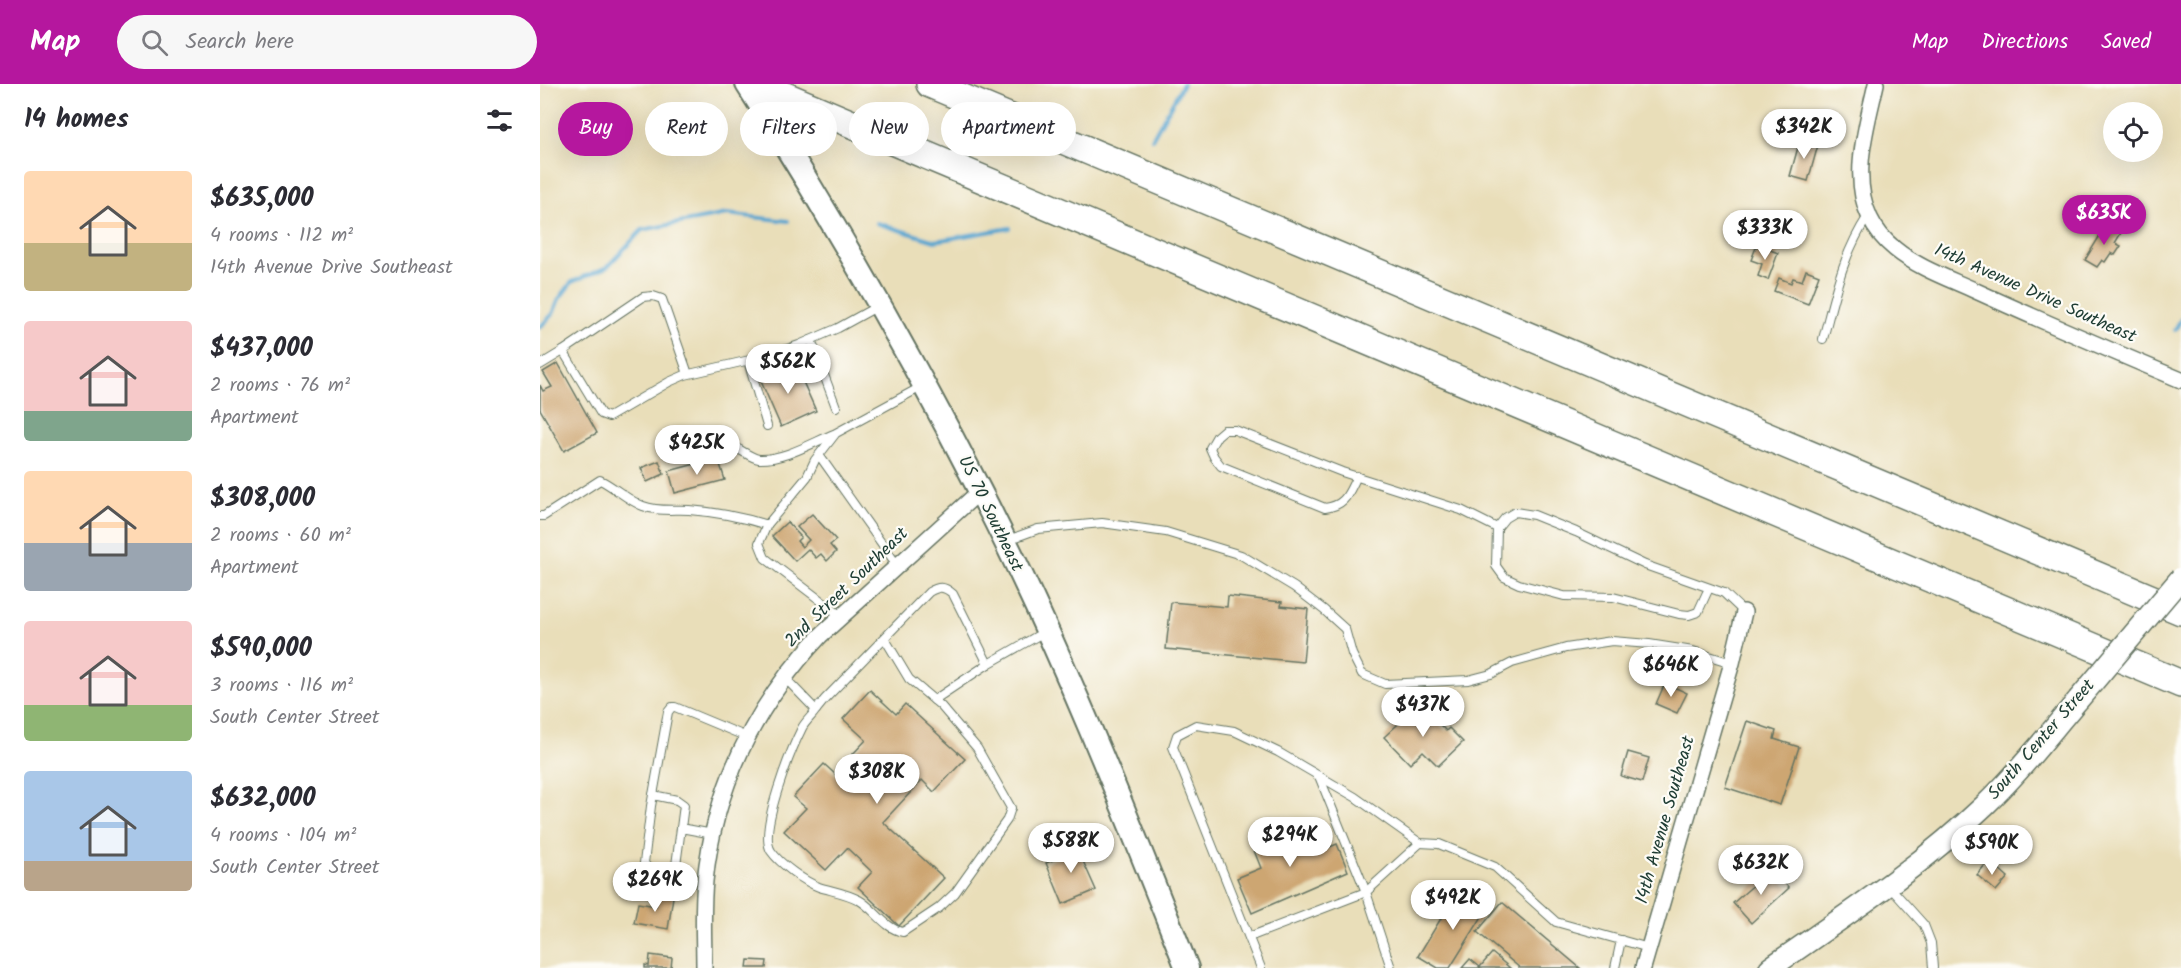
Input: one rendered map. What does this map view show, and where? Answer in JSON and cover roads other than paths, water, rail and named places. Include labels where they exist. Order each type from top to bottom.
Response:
[{"type":"highway","points":[[757,84],[2181,684]]},
{"type":"highway","points":[[930,84],[2181,611]]},
{"type":"main road","name":"US 70 Southeast","points":[[747,84],[879,305],[980,491],[1047,631],[1111,777],[1187,968]]},
{"type":"street","points":[[1868,216],[1860,183],[1863,145],[1876,84]]},
{"type":"street","name":"14th Avenue Drive Southeast","points":[[1868,216],[1879,234],[1896,251],[1922,266],[2032,317],[2181,380]]},
{"type":"street","name":"2nd Street Southeast","points":[[704,968],[705,882],[713,834],[723,795],[753,724],[798,660],[841,616],[980,491]]},
{"type":"street","name":"South Center Street","points":[[1770,968],[1888,885],[1984,806],[2007,783],[2181,578]]},
{"type":"street","name":"14th Avenue Southeast","points":[[1643,968],[1732,663],[1744,612]]},
{"type":"lane","points":[[1823,339],[1846,256],[1868,216]]},
{"type":"lane","points":[[540,365],[643,297],[653,296],[662,299],[688,374]]},
{"type":"lane","points":[[563,351],[601,414],[606,417],[669,381],[688,374],[766,356],[811,340],[879,305]]},
{"type":"lane","points":[[811,340],[836,407]]},
{"type":"lane","points":[[748,361],[767,426]]},
{"type":"lane","points":[[669,450],[712,441],[741,450],[756,459],[782,455],[836,433],[924,385]]},
{"type":"lane","points":[[1357,476],[1346,499],[1337,506],[1325,508],[1221,466],[1210,448],[1217,436],[1224,430],[1235,430],[1357,476],[1444,503],[1497,528]]},
{"type":"lane","points":[[836,433],[819,455],[807,477],[767,525],[759,543],[765,558],[841,616]]},
{"type":"lane","points":[[819,455],[897,565]]},
{"type":"lane","points":[[540,516],[544,516],[600,480],[644,507],[705,512],[752,520],[767,525]]},
{"type":"lane","points":[[1709,588],[1698,612],[1689,615],[1613,597],[1564,596],[1519,584],[1504,577],[1496,566],[1497,528],[1505,518],[1515,512],[1534,515],[1645,565],[1724,593],[1744,612]]},
{"type":"lane","points":[[1004,542],[1038,529],[1102,523],[1166,532],[1241,555],[1294,587],[1324,610],[1345,629],[1352,654],[1362,674],[1385,684],[1468,680],[1491,674],[1512,663],[1566,648],[1612,641],[1693,651],[1732,663]]},
{"type":"lane","points":[[885,639],[909,679],[934,700],[977,748],[1011,808],[1010,813],[955,893],[939,908],[903,933],[892,928],[861,900],[817,886],[803,879],[771,851],[768,840],[770,821],[783,774],[803,726],[825,699],[929,592],[939,586],[953,594],[988,664]]},
{"type":"lane","points":[[934,700],[988,664],[1047,631]]},
{"type":"lane","points":[[784,678],[816,710]]},
{"type":"lane","points":[[653,795],[677,800],[684,806],[674,870],[668,873],[647,868],[644,862],[653,795],[668,712],[672,707],[747,737]]},
{"type":"lane","points":[[1261,968],[1173,747],[1177,735],[1196,725],[1234,731],[1278,752],[1356,797],[1420,843],[1439,844],[1494,867],[1556,922],[1649,948]]},
{"type":"lane","points":[[1319,776],[1366,892],[1391,968]]},
{"type":"lane","points":[[681,828],[713,834]]},
{"type":"lane","points":[[1249,937],[1366,892],[1420,843]]},
{"type":"lane","points":[[1888,885],[1924,926],[1931,943],[1933,968]]},
{"type":"lane","points":[[1615,968],[1621,940]]},
{"type":"waterway","points":[[1152,139],[1183,84]]},
{"type":"waterway","points":[[540,327],[553,314],[559,299],[572,282],[607,267],[642,230],[727,214],[788,221]]},
{"type":"waterway","points":[[877,223],[935,241],[1010,228]]},
{"type":"waterway","points":[[2175,330],[2181,319]]}]
